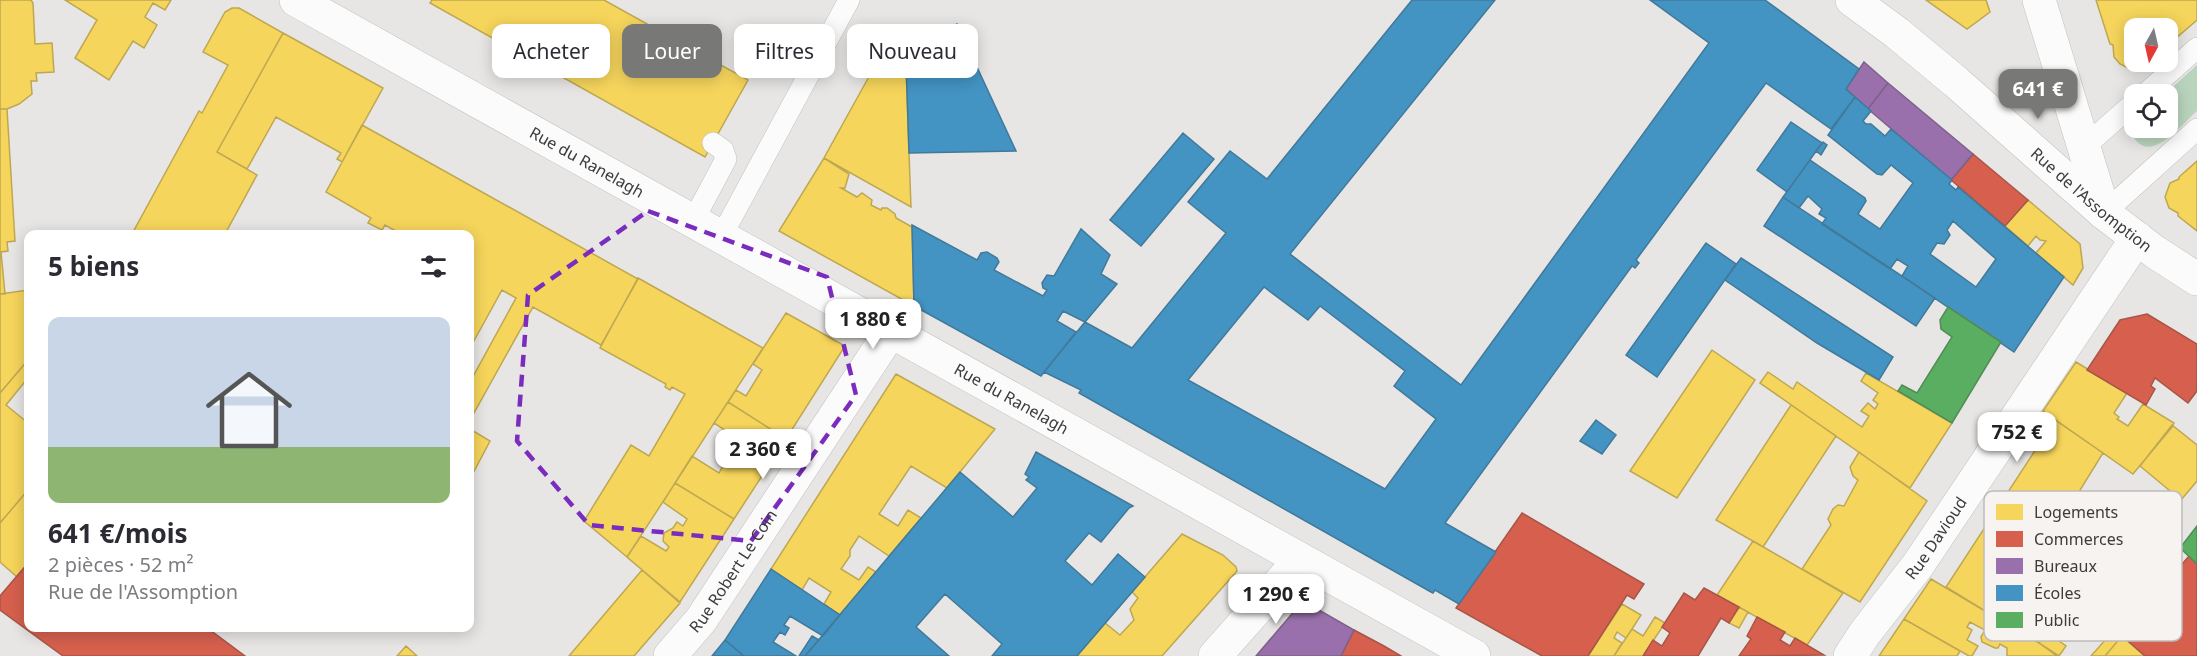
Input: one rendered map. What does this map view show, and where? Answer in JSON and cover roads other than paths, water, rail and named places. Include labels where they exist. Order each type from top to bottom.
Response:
[{"type":"street","name":"Rue du Ranelagh","points":[[296,0],[1474,656]]},
{"type":"street","name":"Rue de l'Assomption","points":[[1852,0],[1897,33],[1956,82],[2104,213],[2197,279]]},
{"type":"street","points":[[2039,0],[2104,213]]},
{"type":"street","name":"Rue Davioud","points":[[1850,656],[1864,633],[1918,565],[2137,238]]},
{"type":"street","name":"Rue Robert Le Coin","points":[[670,656],[701,620],[891,331]]},
{"type":"street","points":[[1215,656],[1300,560]]},
{"type":"lane","points":[[721,237],[849,0]]},
{"type":"lane","points":[[2156,84],[2197,48]]},
{"type":"lane","points":[[2084,147],[2124,112]]},
{"type":"lane","points":[[2104,213],[2197,129]]},
{"type":"lane","points":[[693,221],[726,159],[723,150],[713,144]]}]
